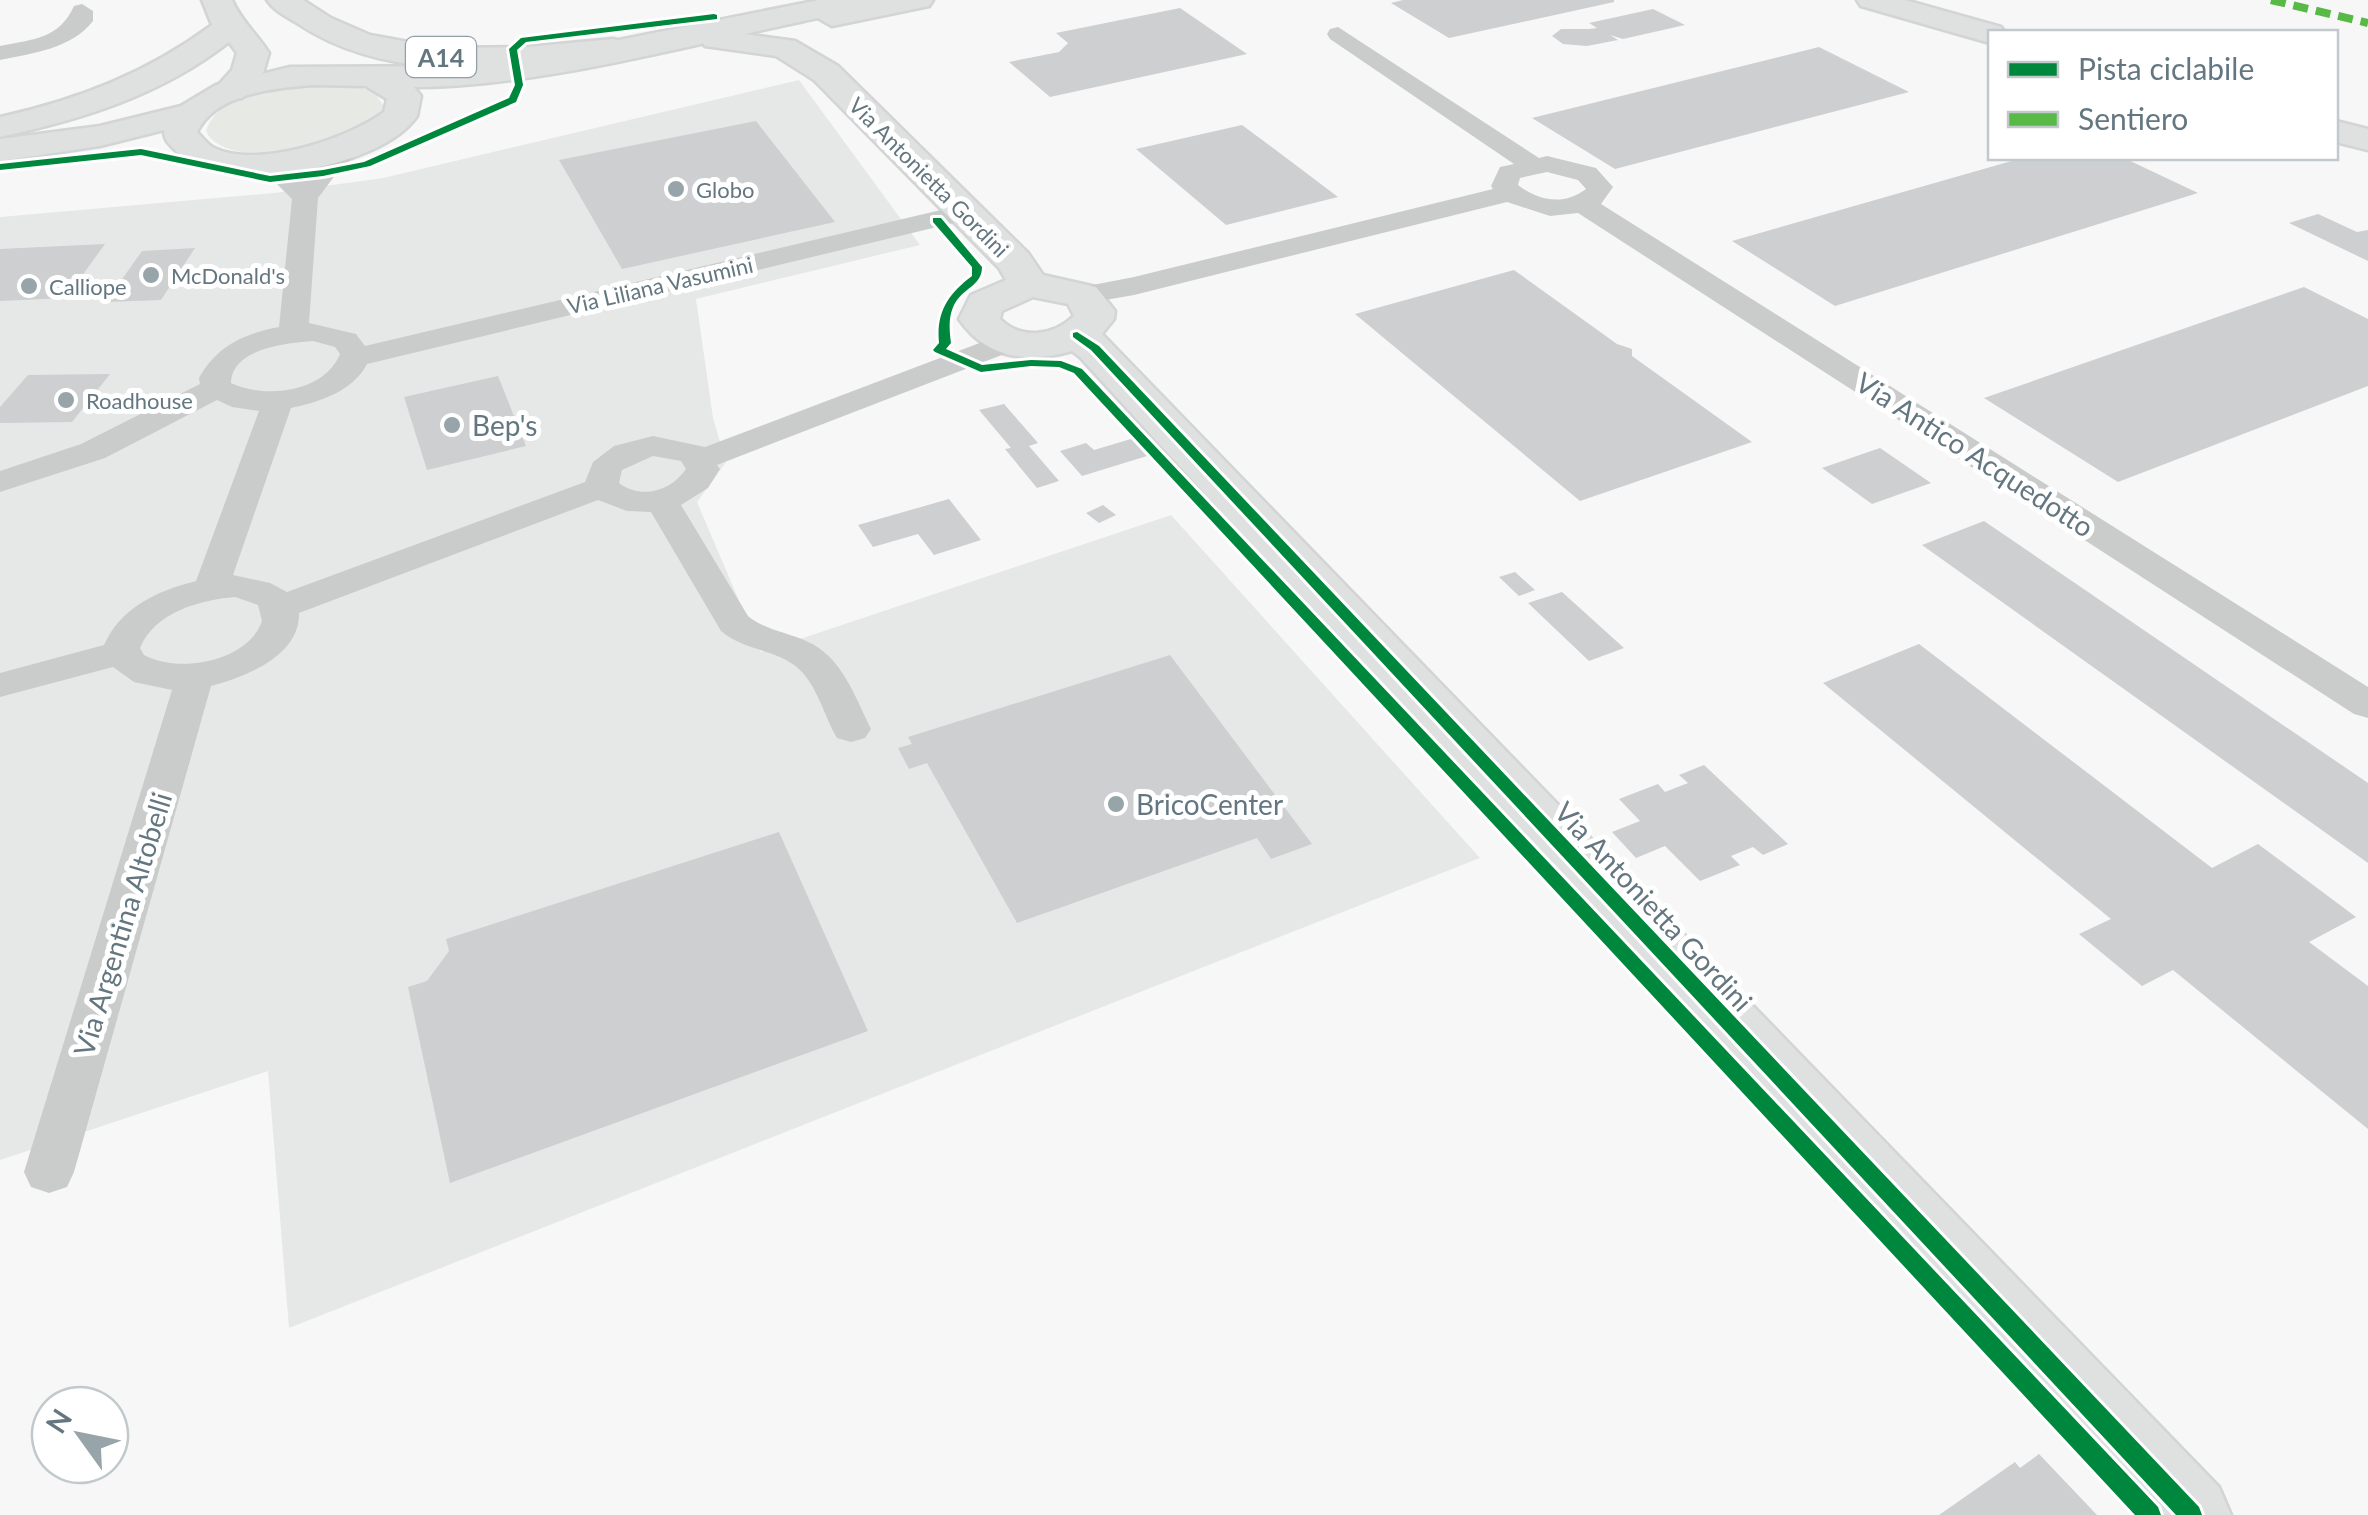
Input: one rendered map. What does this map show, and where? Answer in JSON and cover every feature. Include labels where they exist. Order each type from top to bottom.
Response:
[{"type":"main road","points":[[274,0],[274,32],[283,47],[341,73]]},
{"type":"main road","name":"A14","points":[[282,0],[337,36],[398,53],[495,58],[613,49]]},
{"type":"main road","points":[[0,150],[134,130],[192,112],[230,92],[304,74],[428,79],[497,71],[857,7],[918,0]]},
{"type":"main road","points":[[1872,0],[1988,33]]},
{"type":"main road","points":[[1906,0],[2015,30]]},
{"type":"main road","points":[[0,162],[102,148],[161,146],[240,163],[307,159],[354,146],[393,126],[406,112],[510,78],[857,7]]},
{"type":"main road","name":"Via Antonietta Gordini","points":[[826,73],[817,54],[822,31],[857,7]]},
{"type":"main road","points":[[0,127],[76,109],[132,90],[180,66],[223,14],[253,53],[247,73],[230,92]]},
{"type":"main road","name":"Via Antonietta Gordini","points":[[716,38],[784,48],[826,73],[1014,261],[1029,284]]},
{"type":"main road","points":[[376,78],[403,92],[408,101],[406,112]]},
{"type":"main road","points":[[192,112],[179,134],[192,152]]},
{"type":"main road","points":[[2338,120],[2368,128]]},
{"type":"main road","points":[[2338,132],[2368,140]]},
{"type":"main road","points":[[1029,284],[1080,315],[1050,344],[1010,342],[988,332],[979,319],[992,298],[1029,284]]},
{"type":"main road","name":"Via Antonietta Gordini","points":[[1080,315],[1122,376],[2191,1515]]},
{"type":"street","points":[[0,52],[74,31],[82,21],[82,11]]},
{"type":"street","points":[[1338,34],[1532,165]]},
{"type":"street","points":[[293,333],[306,198],[330,165],[354,146]]},
{"type":"street","points":[[240,163],[286,178],[306,198]]},
{"type":"street","points":[[1532,165],[1562,166],[1596,180],[1598,193],[1583,204],[1551,207],[1510,193],[1504,186],[1509,173],[1532,165]]},
{"type":"street","points":[[1080,315],[1134,286],[1510,193]]},
{"type":"street","name":"Via Antico Acquedotto","points":[[1583,204],[2368,705]]},
{"type":"street","name":"Via Liliana Vasumini","points":[[357,358],[962,213]]},
{"type":"street","points":[[314,332],[347,339],[356,348],[357,358],[340,380],[312,393],[278,401],[240,400],[217,388],[214,378],[230,356],[269,338],[293,333],[314,332]]},
{"type":"street","points":[[700,460],[1010,342]]},
{"type":"street","points":[[0,482],[93,451],[217,388]]},
{"type":"street","points":[[211,588],[278,401]]},
{"type":"street","points":[[682,448],[700,460],[699,478],[690,487],[660,500],[631,502],[609,494],[600,479],[612,462],[638,449],[682,448]]},
{"type":"street","points":[[280,607],[602,487]]},
{"type":"street","points":[[660,500],[734,623],[747,636],[803,653],[818,665],[851,729]]},
{"type":"street","points":[[211,588],[255,589],[271,596],[280,607],[282,621],[258,652],[236,665],[195,677],[160,679],[141,674],[128,664],[123,652],[126,639],[149,613],[189,594],[211,588]]},
{"type":"street","points":[[0,684],[123,652]]},
{"type":"street","name":"Via Argentina Altobelli","points":[[49,1172],[195,677]]},
{"type":"shaded area","points":[[799,80],[920,245],[696,299],[713,418],[726,462],[697,502],[761,652],[1171,515],[1480,858],[289,1328],[268,1071],[0,1160],[0,217],[274,193],[383,178]]},
{"type":"shaded area","points":[[342,83],[374,91],[384,107],[352,134],[325,144],[267,153],[240,152],[219,144],[206,131],[214,116],[245,96],[286,87]]},
{"type":"building","points":[[1614,2],[1449,38],[1391,3]]},
{"type":"building","points":[[1180,8],[1247,54],[1050,97],[1009,62],[1059,52],[1068,43],[1056,33]]},
{"type":"building","points":[[1653,9],[1685,25],[1623,39],[1610,35],[1618,40],[1587,46],[1563,44],[1552,36],[1561,29],[1597,28],[1589,23]]},
{"type":"building","points":[[1819,47],[1909,92],[1615,169],[1532,118]]},
{"type":"building","points":[[756,121],[835,222],[622,269],[559,160]]},
{"type":"building","points":[[1242,125],[1338,197],[1226,225],[1136,149]]},
{"type":"building","points":[[2015,160],[2128,160],[2198,193],[1835,306],[1732,241]]},
{"type":"building","points":[[2318,214],[2357,232],[2368,230],[2368,261],[2289,223]]},
{"type":"building","points":[[105,244],[66,298],[0,301],[0,249]]},
{"type":"building","name":"McDonald's","points":[[195,248],[161,300],[106,302],[142,251]]},
{"type":"building","points":[[1514,270],[1617,344],[1632,349],[1632,356],[1752,442],[1580,501],[1355,314]]},
{"type":"building","points":[[2304,287],[2368,319],[2368,386],[2118,482],[1984,398]]},
{"type":"building","points":[[110,374],[72,422],[0,423],[0,407],[28,375]]},
{"type":"building","points":[[498,376],[526,446],[427,470],[404,397]]},
{"type":"building","points":[[1004,404],[1038,443],[1029,446],[1059,481],[1037,488],[1005,449],[1011,448],[979,410]]},
{"type":"building","points":[[1131,439],[1147,456],[1082,476],[1060,451],[1086,443],[1094,450]]},
{"type":"building","points":[[1880,448],[1931,483],[1872,504],[1822,468]]},
{"type":"building","points":[[949,499],[981,540],[934,555],[918,534],[873,547],[858,525]]},
{"type":"building","points":[[1103,505],[1116,515],[1099,523],[1086,513]]},
{"type":"building","points":[[1984,521],[2368,783],[2368,863],[1922,545]]},
{"type":"building","points":[[1515,572],[1535,590],[1519,596],[1499,577]]},
{"type":"building","points":[[1562,592],[1624,648],[1589,661],[1528,603]]},
{"type":"building","points":[[1919,644],[2212,868],[2258,844],[2356,917],[2309,942],[2368,986],[2368,1129],[2173,970],[2142,986],[2079,934],[2111,919],[1823,683]]},
{"type":"building","name":"BricoCenter","points":[[1170,655],[1312,844],[1271,859],[1257,838],[1017,923],[927,763],[909,769],[898,748],[912,744],[908,737]]},
{"type":"building","points":[[1704,765],[1788,844],[1763,855],[1753,847],[1731,856],[1740,865],[1700,881],[1665,846],[1636,858],[1612,832],[1640,821],[1619,799],[1658,784],[1665,792],[1688,783],[1679,775]]},
{"type":"building","points":[[779,832],[868,1031],[450,1183],[408,987],[427,981],[449,951],[446,939]]},
{"type":"building","points":[[2039,1454],[2097,1515],[1939,1515],[2015,1462],[2020,1468]]},
{"type":"marked path","points":[[2271,0],[2368,23]]},
{"type":"cycle path","points":[[0,167],[141,152],[270,179],[367,164],[513,100],[519,85],[513,49],[524,40],[714,17]]},
{"type":"cycle path","points":[[937,220],[977,267],[977,277],[949,305],[944,321],[945,343],[939,350],[981,369],[1031,363],[1061,364],[1078,371],[2150,1515]]},
{"type":"cycle path","points":[[1077,335],[1095,348],[2191,1515]]},
{"type":"place","name":"Globo","points":[[676,189]]},
{"type":"place","name":"McDonald's","points":[[151,275]]},
{"type":"place","name":"Calliope","points":[[29,286]]},
{"type":"place","name":"Roadhouse","points":[[66,400]]},
{"type":"place","name":"Bep's","points":[[452,425]]},
{"type":"place","name":"BricoCenter","points":[[1116,804]]}]
